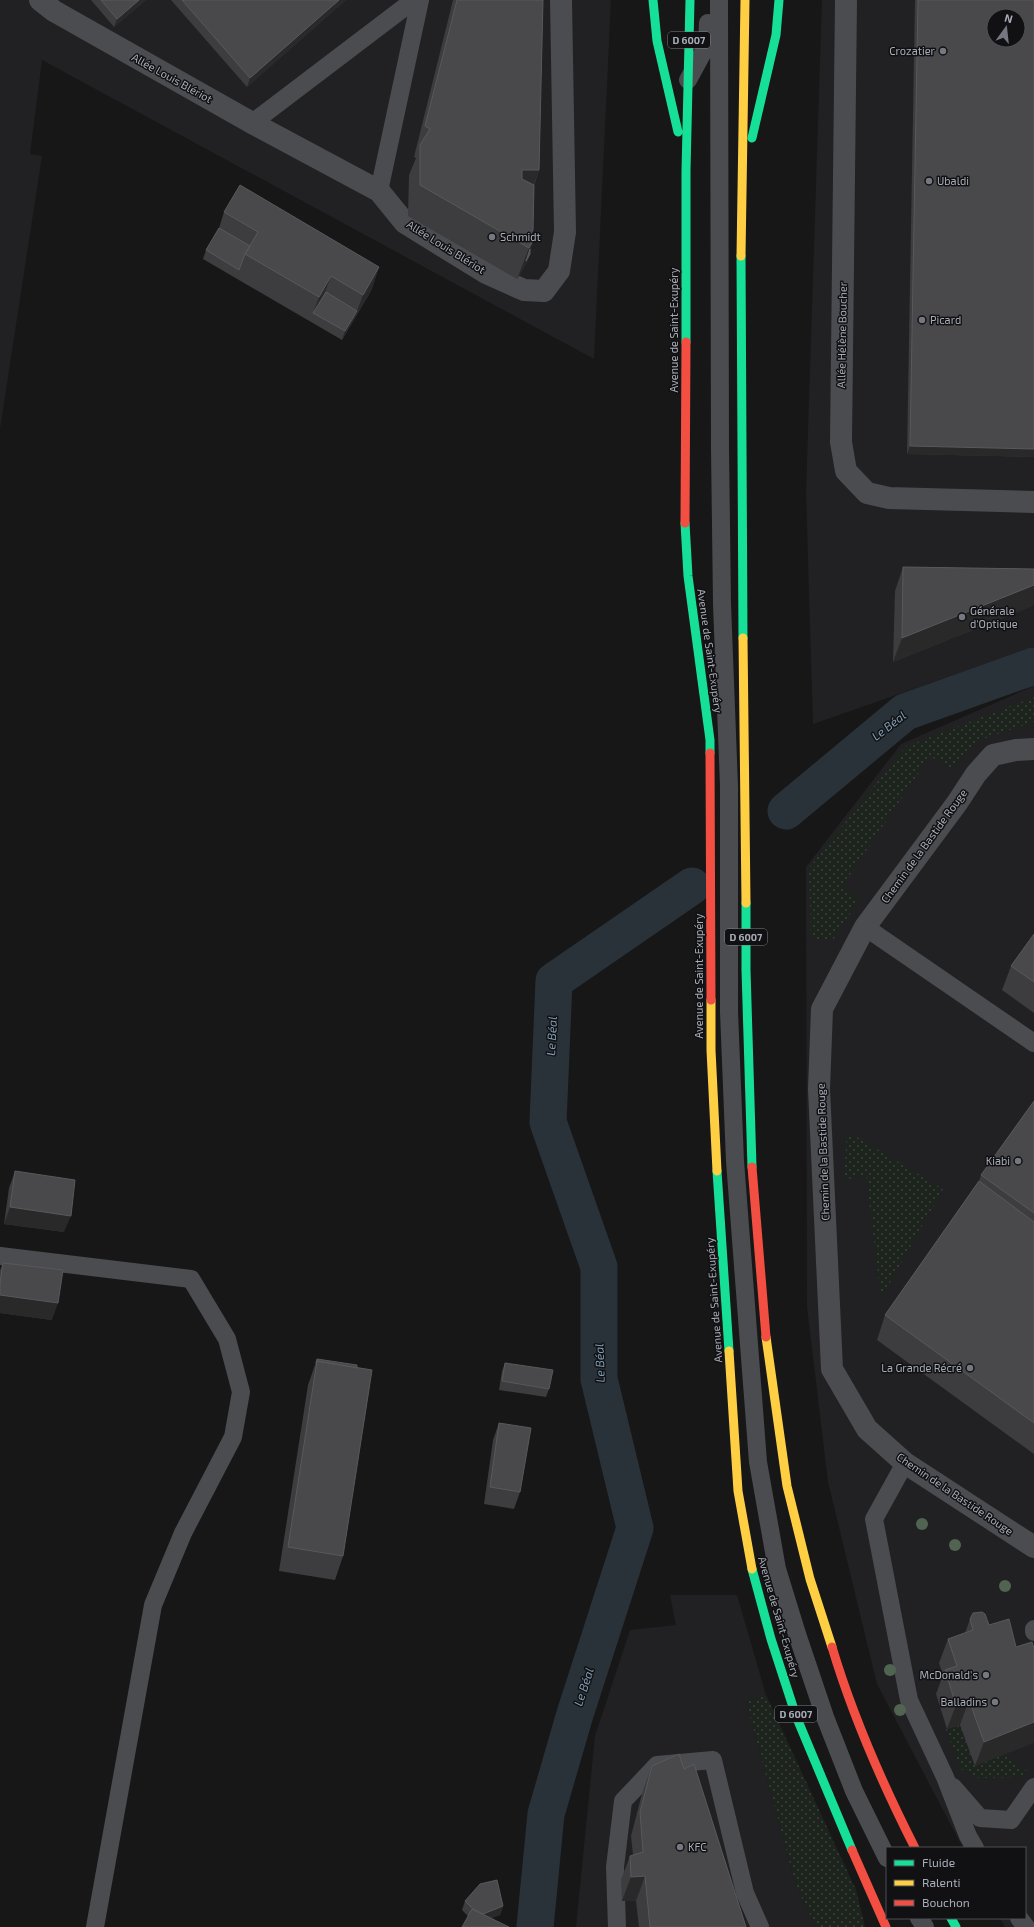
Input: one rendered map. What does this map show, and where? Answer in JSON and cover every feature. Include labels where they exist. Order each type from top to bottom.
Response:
[{"type":"main road","points":[[653,0],[657,41],[667,80],[686,171]]},
{"type":"main road","name":"Avenue de Saint-Exupéry","points":[[690,0],[686,171],[685,524],[688,576],[710,740],[711,1050],[738,1491],[751,1565],[771,1639],[796,1716],[842,1827],[886,1927]]},
{"type":"main road","name":"D 6007","points":[[745,0],[740,297],[742,570],[746,796],[746,970],[752,1162],[765,1327],[787,1486],[810,1579],[846,1693],[888,1794],[914,1847]]},
{"type":"main road","points":[[742,178],[776,35],[779,0]]},
{"type":"street","name":"Allée Louis Blériot","points":[[40,0],[54,11],[252,123],[379,192],[405,222],[486,273],[524,290],[544,291],[558,271],[565,232],[561,0]]},
{"type":"street","name":"Allée Hélène Boucher","points":[[846,0],[841,442],[846,471],[868,493],[889,498],[1034,502]]},
{"type":"street","name":"Chemin de la Bastide Rouge","points":[[1034,749],[1016,750],[993,755],[976,774],[957,803],[865,927],[822,1009],[819,1089],[832,1370],[867,1429],[905,1463],[1034,1547]]},
{"type":"lane","points":[[252,123],[414,0]]},
{"type":"lane","points":[[379,192],[420,0]]},
{"type":"lane","points":[[688,80],[707,45],[709,0]]},
{"type":"lane","points":[[719,0],[720,448],[722,604],[729,786],[729,1012],[735,1161],[757,1454],[777,1569],[825,1717],[854,1792],[886,1856]]},
{"type":"lane","points":[[865,927],[1034,1043]]},
{"type":"lane","points":[[0,1256],[191,1279],[227,1339],[241,1392],[233,1437],[183,1533],[153,1605],[95,1927]]},
{"type":"lane","points":[[905,1463],[874,1519],[909,1700],[945,1777],[968,1836],[974,1847]]},
{"type":"lane","points":[[738,1491],[777,1569]]},
{"type":"lane","points":[[617,1927],[615,1867],[623,1801],[657,1765],[713,1760],[745,1892],[760,1927]]},
{"type":"lane","points":[[945,1777],[980,1818],[1011,1820],[1034,1787]]},
{"type":"lane","points":[[1020,1919],[1026,1927]]},
{"type":"shaded area","points":[[0,0],[611,0],[594,359],[42,60],[30,154],[42,156],[0,429]]},
{"type":"shaded area","points":[[822,0],[1034,0],[1034,647],[813,724],[806,493]]},
{"type":"shaded area","points":[[1034,686],[1034,1927],[1005,1927],[1001,1919],[1026,1919],[1026,1847],[962,1847],[877,1684],[828,1482],[807,1307],[806,867],[901,744]]},
{"type":"shaded area","points":[[1034,697],[1034,722],[980,740],[952,769],[930,756],[843,885],[859,900],[833,940],[811,939],[809,868],[905,747]]},
{"type":"shaded area","points":[[847,1131],[943,1189],[881,1298],[866,1175],[844,1180]]},
{"type":"shaded area","points":[[670,1595],[737,1595],[766,1695],[746,1702],[796,1886],[816,1927],[576,1927],[595,1736],[630,1630],[676,1625]]},
{"type":"shaded area","points":[[766,1695],[856,1890],[865,1927],[816,1927],[796,1886],[746,1702]]},
{"type":"shaded area","points":[[960,1725],[975,1766],[1005,1754],[1028,1772],[1024,1777],[979,1778],[961,1769],[945,1728],[947,1729]]},
{"type":"building","points":[[101,0],[139,0],[117,19]]},
{"type":"building","points":[[182,0],[339,0],[250,78]]},
{"type":"building","points":[[457,0],[543,0],[539,170],[522,170],[522,179],[534,185],[533,230],[529,237],[534,239],[529,248],[420,185],[420,145],[430,129],[425,126]]},
{"type":"building","points":[[918,0],[1034,0],[1034,449],[910,446]]},
{"type":"building","points":[[240,185],[379,267],[363,295],[331,276],[319,297],[245,254],[258,232],[224,212]]},
{"type":"building","points":[[219,228],[250,246],[245,254],[239,270],[206,250]]},
{"type":"building","points":[[326,292],[357,311],[345,331],[313,313]]},
{"type":"building","points":[[903,567],[1034,569],[1034,585],[902,638]]},
{"type":"building","points":[[1034,934],[1034,982],[1011,966]]},
{"type":"building","points":[[1034,1101],[1034,1213],[981,1175]]},
{"type":"building","points":[[15,1171],[75,1180],[71,1216],[10,1207]]},
{"type":"building","points":[[979,1181],[1034,1222],[1034,1423],[885,1315]]},
{"type":"building","points":[[3,1263],[63,1270],[58,1303],[0,1295]]},
{"type":"building","points":[[317,1359],[357,1365],[357,1368],[317,1361],[316,1363]]},
{"type":"building","points":[[317,1361],[372,1370],[343,1556],[288,1547]]},
{"type":"building","points":[[505,1363],[553,1370],[549,1389],[502,1381]]},
{"type":"building","points":[[499,1423],[531,1428],[520,1492],[490,1487]]},
{"type":"building","points":[[982,1612],[985,1614],[989,1625],[1009,1619],[1016,1647],[1032,1642],[1034,1648],[1034,1722],[984,1742],[969,1700],[956,1705],[945,1670],[957,1666],[948,1639],[973,1630],[970,1619],[973,1613]]},
{"type":"building","points":[[679,1754],[684,1769],[694,1764],[746,1927],[650,1927],[645,1876],[631,1877],[630,1856],[643,1852],[640,1812],[652,1766]]},
{"type":"building","points":[[497,1880],[503,1906],[483,1914],[473,1909],[465,1901],[480,1884]]},
{"type":"building","points":[[472,1909],[509,1927],[462,1927]]},
{"type":"waterway","name":"Le Béal","points":[[786,811],[905,712],[1034,666]]},
{"type":"waterway","name":"Le Béal","points":[[535,1927],[546,1814],[575,1714],[635,1528],[599,1379],[599,1267],[548,1122],[554,981],[692,886]]},
{"type":"traffic: fast","points":[[653,0],[657,41],[678,132]]},
{"type":"traffic: fast","points":[[686,342],[686,171],[690,0]]},
{"type":"traffic: fast","points":[[752,138],[776,35],[779,0]]},
{"type":"traffic: fast","points":[[741,256],[743,638]]},
{"type":"traffic: fast","points":[[685,523],[688,576],[710,740],[710,753]]},
{"type":"traffic: fast","points":[[746,903],[746,970],[752,1167]]},
{"type":"traffic: fast","points":[[717,1171],[729,1351]]},
{"type":"traffic: fast","points":[[752,1569],[771,1639],[796,1716],[852,1850]]},
{"type":"traffic: fast","points":[[952,1919],[956,1927]]},
{"type":"traffic: slow","points":[[741,256],[745,0]]},
{"type":"traffic: slow","points":[[743,638],[746,903]]},
{"type":"traffic: slow","points":[[711,1000],[711,1050],[717,1171]]},
{"type":"traffic: slow","points":[[766,1337],[787,1486],[810,1579],[832,1647]]},
{"type":"traffic: slow","points":[[729,1351],[738,1491],[752,1569]]},
{"type":"traffic: jam","points":[[685,523],[686,342]]},
{"type":"traffic: jam","points":[[710,753],[711,1000]]},
{"type":"traffic: jam","points":[[752,1167],[766,1337]]},
{"type":"traffic: jam","points":[[832,1647],[849,1699],[869,1749],[915,1847]]},
{"type":"traffic: jam","points":[[852,1850],[886,1927]]},
{"type":"place","name":"Crozatier","points":[[943,51]]},
{"type":"place","name":"Ubaldi","points":[[929,181]]},
{"type":"place","name":"Schmidt","points":[[492,237]]},
{"type":"place","name":"Picard","points":[[922,320]]},
{"type":"place","name":"Générale d'Optique","points":[[962,617]]},
{"type":"place","name":"Kiabi","points":[[1018,1161]]},
{"type":"place","name":"La Grande Récré","points":[[970,1368]]},
{"type":"place","name":"McDonald's","points":[[986,1675]]},
{"type":"place","name":"Balladins","points":[[995,1702]]},
{"type":"place","name":"KFC","points":[[680,1847]]}]
